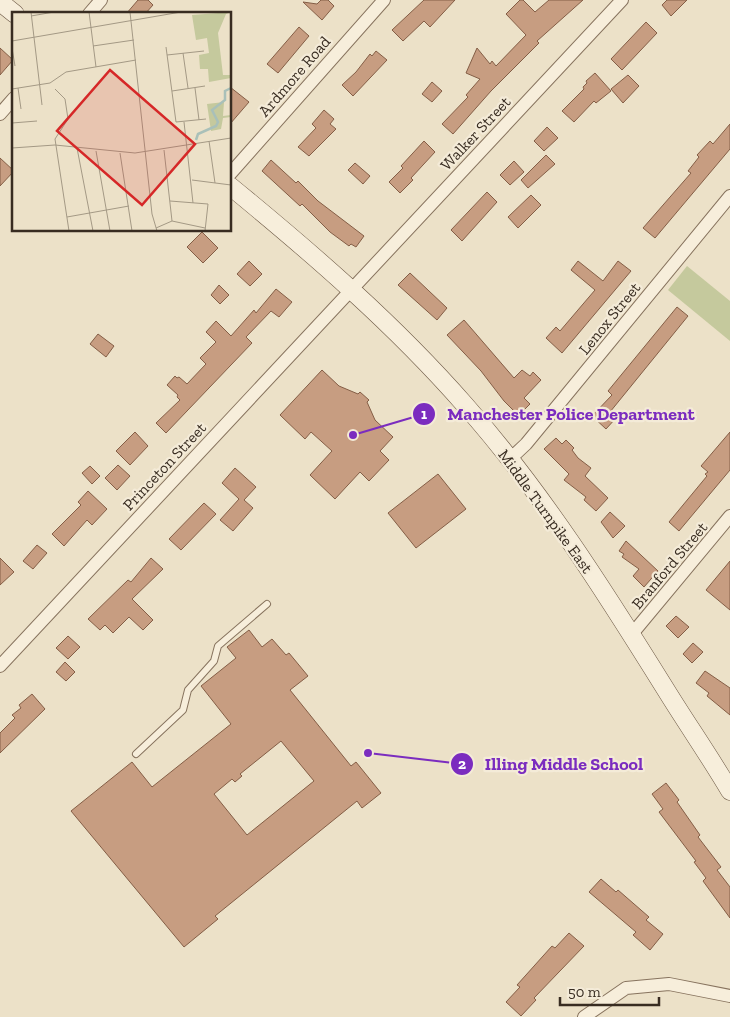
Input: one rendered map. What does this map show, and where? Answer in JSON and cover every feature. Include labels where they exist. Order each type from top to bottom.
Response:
[{"type":"main road","points":[[0,2],[12,12]]},
{"type":"main road","name":"Middle Turnpike East","points":[[231,187],[323,262],[423,358],[510,458],[632,634],[729,785]]},
{"type":"street","points":[[92,12],[102,0]]},
{"type":"street","name":"Ardmore Road","points":[[231,173],[384,0]]},
{"type":"street","name":"Walker Street","points":[[351,289],[622,0]]},
{"type":"street","points":[[0,114],[12,100]]},
{"type":"street","name":"Lenox Street","points":[[510,458],[526,444],[730,196]]},
{"type":"street","name":"Princeton Street","points":[[0,666],[351,289]]},
{"type":"street","name":"Branford Street","points":[[632,634],[730,516]]},
{"type":"street","points":[[584,1017],[626,988],[669,984],[730,996]]},
{"type":"lane","points":[[136,754],[183,710],[188,690],[214,661],[218,646],[267,604]]},
{"type":"green space","points":[[687,266],[730,301],[730,341],[668,290]]},
{"type":"building","points":[[138,0],[148,0],[153,5],[147,12],[128,12]]},
{"type":"building","points":[[321,0],[328,0],[334,6],[322,20],[303,2],[317,4]]},
{"type":"building","points":[[424,0],[455,0],[430,27],[424,21],[403,41],[392,30]]},
{"type":"building","points":[[520,0],[523,0],[535,12],[549,0],[583,0],[537,41],[539,43],[491,91],[453,134],[442,124],[468,97],[466,95],[480,79],[466,73],[477,48],[490,64],[492,61],[496,66],[526,35],[506,14]]},
{"type":"building","points":[[667,0],[687,0],[671,16],[662,5]]},
{"type":"building","points":[[646,22],[657,33],[622,70],[611,59]]},
{"type":"building","points":[[299,27],[309,36],[278,73],[267,64]]},
{"type":"building","points":[[0,48],[12,61],[0,75]]},
{"type":"building","points":[[376,51],[387,60],[353,96],[342,85],[356,72],[370,54],[372,56]]},
{"type":"building","points":[[595,73],[611,91],[596,103],[594,101],[574,122],[562,111],[584,89],[586,81]]},
{"type":"building","points":[[628,75],[639,86],[623,103],[611,89]]},
{"type":"building","points":[[432,82],[442,91],[432,102],[422,94]]},
{"type":"building","points":[[231,88],[249,102],[231,123]]},
{"type":"building","points":[[324,110],[334,119],[330,124],[336,129],[309,156],[298,147],[316,128],[312,124]]},
{"type":"building","points":[[730,124],[730,149],[655,238],[643,228],[691,173],[688,171],[699,157],[697,155],[710,141],[713,144]]},
{"type":"building","points":[[547,127],[558,138],[544,151],[534,141]]},
{"type":"building","points":[[424,141],[435,152],[400,193],[389,182],[403,168],[401,166]]},
{"type":"building","points":[[546,155],[555,164],[528,188],[521,180]]},
{"type":"building","points":[[0,158],[12,169],[12,173],[0,186]]},
{"type":"building","points":[[271,160],[296,183],[298,181],[318,201],[364,236],[356,247],[351,244],[349,246],[330,232],[302,204],[300,206],[262,171]]},
{"type":"building","points":[[514,161],[524,172],[510,185],[500,175]]},
{"type":"building","points":[[355,163],[370,176],[363,184],[348,170]]},
{"type":"building","points":[[487,192],[497,202],[462,241],[451,230]]},
{"type":"building","points":[[531,195],[541,205],[518,228],[508,217]]},
{"type":"building","points":[[202,232],[218,248],[203,263],[187,247]]},
{"type":"building","points":[[249,261],[262,274],[250,286],[237,274]]},
{"type":"building","points":[[578,261],[603,281],[618,261],[631,271],[562,353],[546,338],[556,327],[560,331],[595,290],[571,270]]},
{"type":"building","points":[[410,273],[447,308],[437,320],[398,285]]},
{"type":"building","points":[[219,285],[229,295],[220,304],[211,295]]},
{"type":"building","points":[[276,289],[292,302],[279,317],[271,311],[246,337],[252,343],[166,433],[156,423],[180,400],[177,397],[178,395],[167,385],[175,376],[187,384],[206,364],[200,358],[216,342],[206,332],[216,321],[231,336],[254,310],[256,313]]},
{"type":"building","points":[[677,307],[688,316],[610,412],[616,418],[606,429],[592,416],[612,395],[608,391]]},
{"type":"building","points":[[464,320],[514,378],[522,370],[530,376],[533,372],[541,380],[524,398],[530,404],[518,415],[504,401],[481,371],[447,335]]},
{"type":"building","points":[[98,334],[114,346],[106,357],[90,344]]},
{"type":"building","points":[[322,370],[339,386],[358,394],[360,392],[369,400],[367,402],[375,420],[393,437],[380,451],[389,460],[369,481],[360,472],[335,499],[310,475],[332,451],[311,432],[305,439],[280,415]]},
{"type":"building","points":[[135,432],[148,446],[130,465],[116,451]]},
{"type":"building","points":[[730,432],[730,470],[679,531],[669,522],[707,476],[705,474],[708,472],[701,466]]},
{"type":"building","points":[[556,438],[562,444],[566,440],[574,448],[572,450],[578,458],[591,468],[585,476],[608,498],[596,511],[584,500],[586,497],[564,480],[569,474],[544,449]]},
{"type":"building","points":[[118,465],[130,476],[117,490],[105,478]]},
{"type":"building","points":[[90,466],[100,476],[92,484],[82,473]]},
{"type":"building","points":[[235,468],[256,487],[244,500],[253,508],[233,531],[220,520],[239,499],[222,483]]},
{"type":"building","points":[[438,474],[466,509],[416,548],[388,513]]},
{"type":"building","points":[[88,491],[107,509],[92,525],[87,520],[64,546],[52,534],[81,505],[78,502]]},
{"type":"building","points":[[204,503],[216,514],[181,550],[169,539]]},
{"type":"building","points":[[610,512],[625,526],[613,538],[601,522]]},
{"type":"building","points":[[626,541],[658,571],[644,587],[633,576],[639,569],[622,557],[624,554],[619,551]]},
{"type":"building","points":[[37,545],[47,553],[33,569],[23,561]]},
{"type":"building","points":[[0,558],[14,572],[0,585]]},
{"type":"building","points":[[151,558],[163,569],[132,599],[153,620],[143,630],[129,617],[113,633],[105,625],[100,630],[88,619],[128,580],[131,582]]},
{"type":"building","points":[[730,561],[730,610],[706,590]]},
{"type":"building","points":[[676,616],[689,627],[678,638],[666,626]]},
{"type":"building","points":[[249,630],[262,647],[272,639],[286,655],[289,653],[308,676],[290,690],[351,766],[356,762],[381,793],[362,808],[357,801],[215,916],[218,919],[184,947],[71,811],[132,762],[152,787],[231,724],[201,686],[236,658],[227,647]],"holes":[[[281,741],[314,781],[247,835],[214,794],[232,779],[235,782],[242,776],[240,774]]]},
{"type":"building","points":[[68,636],[80,647],[68,659],[56,648]]},
{"type":"building","points":[[693,643],[703,652],[692,663],[683,654]]},
{"type":"building","points":[[65,662],[75,672],[66,681],[56,672]]},
{"type":"building","points":[[705,671],[730,688],[730,715],[707,696],[709,693],[696,683]]},
{"type":"building","points":[[32,694],[45,709],[0,753],[0,733],[15,718],[12,715],[21,708],[19,705]]},
{"type":"building","points":[[666,783],[679,800],[677,802],[700,835],[698,837],[721,867],[717,870],[730,887],[730,918],[703,881],[706,878],[694,862],[696,861],[659,812],[663,809],[652,794]]},
{"type":"building","points":[[601,879],[616,892],[618,890],[649,917],[646,920],[663,934],[650,950],[633,935],[636,932],[589,892]]},
{"type":"building","points":[[569,933],[584,946],[534,998],[536,1000],[521,1016],[506,1002],[520,987],[517,985],[552,946],[555,948]]},
{"type":"place","name":"Manchester Police Department","points":[[353,435]]},
{"type":"place","name":"Illing Middle School","points":[[368,753]]}]
